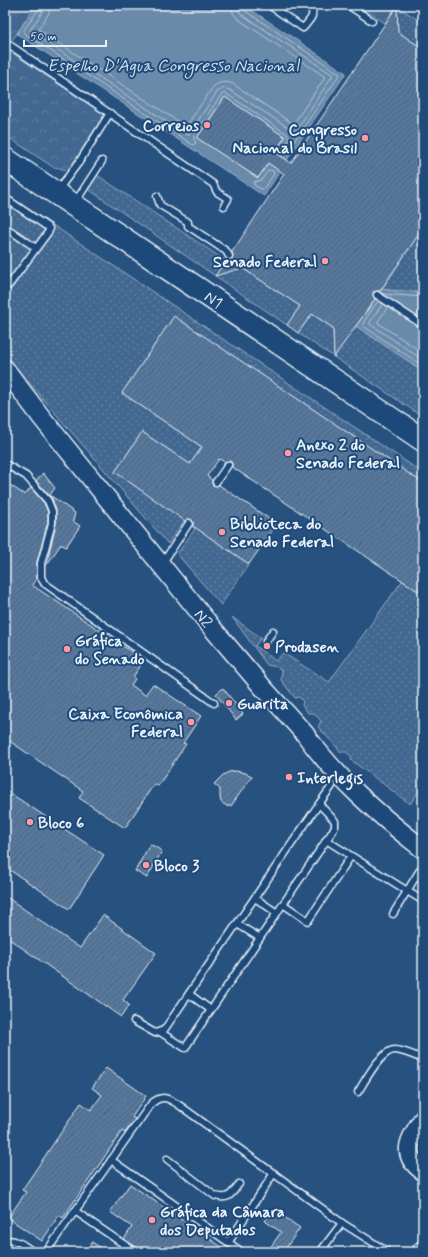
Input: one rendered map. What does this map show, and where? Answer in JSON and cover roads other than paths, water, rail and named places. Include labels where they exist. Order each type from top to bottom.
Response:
[{"type":"highway","name":"N1","points":[[5,159],[423,440]]},
{"type":"main road","name":"N2","points":[[5,369],[42,418],[242,664],[305,734],[339,775],[358,794],[423,849]]},
{"type":"main road","points":[[423,1120],[413,1134],[408,1152],[414,1165],[423,1171]]},
{"type":"lane","points":[[269,5],[303,28],[314,12],[307,5]]},
{"type":"lane","points":[[348,5],[372,22]]},
{"type":"lane","points":[[5,42],[213,184],[217,192],[228,199],[224,206]]},
{"type":"lane","points":[[56,193],[110,113]]},
{"type":"lane","points":[[74,205],[102,161]]},
{"type":"lane","points":[[157,196],[160,204],[188,222],[188,226],[226,251],[228,256]]},
{"type":"lane","points":[[5,198],[49,228],[49,231],[9,285],[5,284]]},
{"type":"lane","points":[[5,227],[36,248]]},
{"type":"lane","points":[[377,295],[423,325]]},
{"type":"lane","points":[[6,465],[26,476],[48,501],[52,511],[52,523],[41,563],[41,577],[44,583],[214,703]]},
{"type":"lane","points":[[216,482],[228,465]]},
{"type":"lane","points":[[161,565],[189,524]]},
{"type":"lane","points":[[266,640],[273,631]]},
{"type":"lane","points":[[134,1021],[155,1033],[164,1030],[318,804],[332,786]]},
{"type":"lane","points":[[160,1032],[185,1048],[284,904],[335,826],[335,821],[318,804]]},
{"type":"lane","points":[[326,840],[406,890],[421,897]]},
{"type":"lane","points":[[284,904],[308,921],[351,856]]},
{"type":"lane","points":[[393,914],[406,890],[423,865]]},
{"type":"lane","points":[[255,898],[277,913]]},
{"type":"lane","points":[[237,924],[260,938]]},
{"type":"lane","points":[[189,994],[211,1010]]},
{"type":"lane","points":[[358,1092],[383,1055],[389,1050],[396,1050],[423,1059]]},
{"type":"lane","points":[[46,1252],[151,1104],[163,1097],[170,1099],[179,1105],[342,1223],[388,1252]]},
{"type":"lane","points":[[167,1159],[215,1196],[224,1198],[229,1196],[239,1184]]},
{"type":"lane","points":[[110,1160],[242,1252]]},
{"type":"lane","points":[[228,1243],[274,1173]]},
{"type":"lane","points":[[75,1211],[135,1252]]},
{"type":"lane","points":[[320,1252],[342,1223]]},
{"type":"lane","points":[[5,1240],[12,1239],[21,1243],[33,1252]]},
{"type":"water","name":"Espelho D'Agua Congresso Nacional","points":[[36,5],[244,5],[346,73],[287,160],[276,152],[285,137],[224,97],[197,138],[258,178],[268,163],[280,171],[264,196],[17,34]]},
{"type":"water","points":[[382,289],[423,293],[423,371],[356,326]]},
{"type":"place","name":"Correios","points":[[207,125]]},
{"type":"place","name":"Congresso Nacional do Brasil","points":[[365,138]]},
{"type":"place","name":"Senado Federal","points":[[325,261]]},
{"type":"place","name":"Anexo 2 do Senado Federal","points":[[288,453]]},
{"type":"place","name":"Biblioteca do Senado Federal","points":[[222,532]]},
{"type":"place","name":"Prodasen","points":[[267,646]]},
{"type":"place","name":"Gráfica do Senado","points":[[67,649]]},
{"type":"place","name":"Guarita","points":[[229,703]]},
{"type":"place","name":"Caixa Econômica Federal","points":[[191,722]]},
{"type":"place","name":"Interlegis","points":[[289,777]]},
{"type":"place","name":"Bloco 6","points":[[30,822]]},
{"type":"place","name":"Bloco 3","points":[[146,865]]},
{"type":"place","name":"Gráfica da Câmara dos Deputados","points":[[152,1220]]}]
